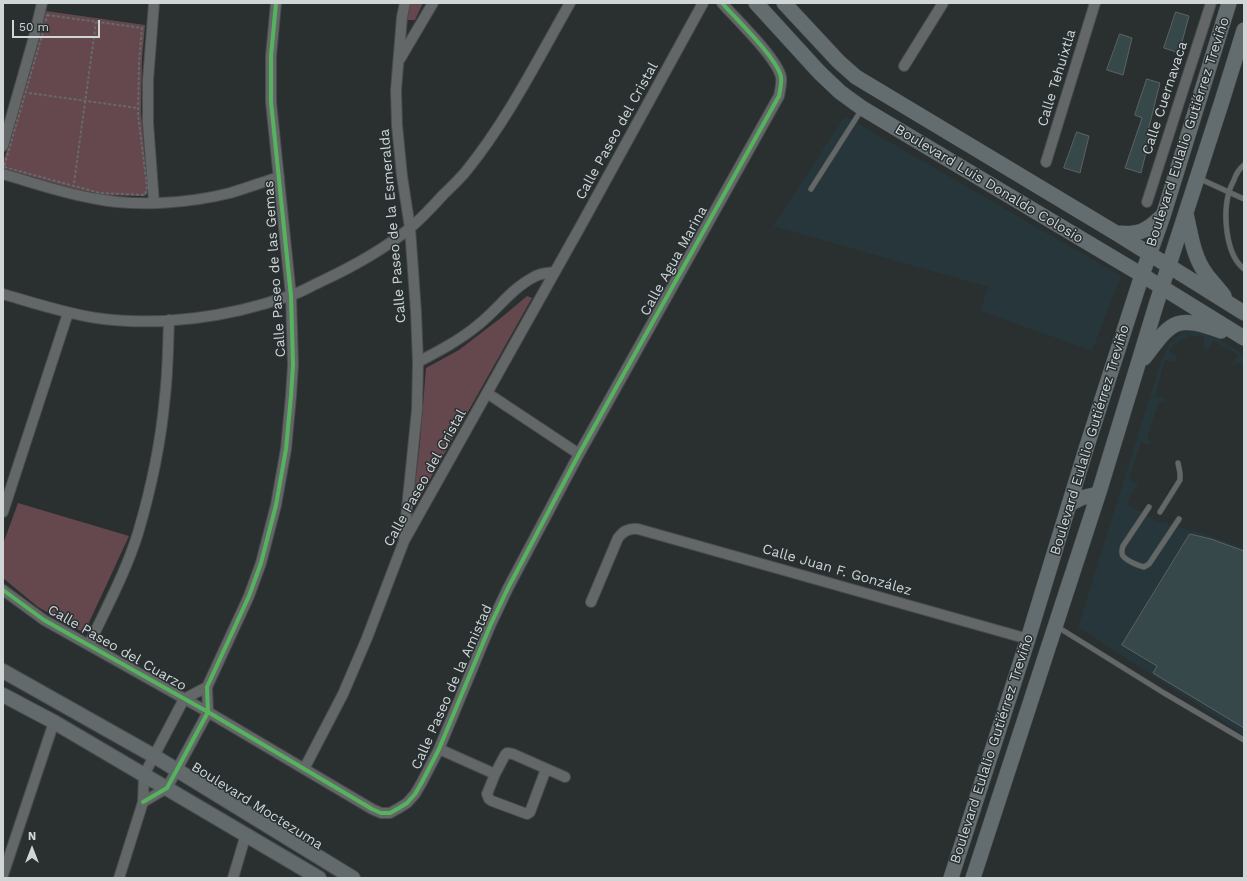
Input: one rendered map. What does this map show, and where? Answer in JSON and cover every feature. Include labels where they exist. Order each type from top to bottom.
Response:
[{"type":"main road","name":"Boulevard Luis Donaldo Colosio","points":[[756,3],[840,92],[862,108],[1162,287],[1244,338]]},
{"type":"main road","name":"Boulevard Luis Donaldo Colosio","points":[[784,3],[838,62],[856,76],[1116,233],[1244,313]]},
{"type":"main road","name":"Boulevard Eulalio Gutiérrez Treviño","points":[[951,878],[1229,6]]},
{"type":"main road","name":"Boulevard Eulalio Gutiérrez Treviño","points":[[973,878],[1098,494],[1168,266],[1240,54],[1244,30]]},
{"type":"main road","points":[[1186,213],[1191,240],[1199,263],[1228,303]]},
{"type":"main road","points":[[1116,233],[1138,233],[1155,224],[1163,216]]},
{"type":"main road","points":[[1138,365],[1164,332],[1171,326],[1179,323],[1191,322],[1203,324],[1244,338]]},
{"type":"main road","points":[[1069,504],[1081,498],[1098,494]]},
{"type":"main road","name":"Boulevard Moctezuma","points":[[3,671],[177,769],[353,878]]},
{"type":"main road","name":"Boulevard Moctezuma","points":[[3,695],[54,722],[319,878]]},
{"type":"street","points":[[3,146],[34,37],[42,3]]},
{"type":"street","points":[[154,3],[148,80],[148,123],[154,203]]},
{"type":"street","name":"Calle Paseo de las Gemas","points":[[208,712],[207,687],[249,596],[261,563],[276,505],[286,449],[293,365],[291,296],[271,102],[271,56],[276,3]]},
{"type":"street","name":"Calle Paseo de la Esmeralda","points":[[404,541],[417,410],[418,362],[410,228],[402,176],[397,126],[396,90],[405,3]]},
{"type":"street","points":[[398,63],[433,3]]},
{"type":"street","points":[[3,294],[68,313],[98,318],[138,321],[169,320],[247,308],[291,296],[333,276],[372,254],[410,228],[467,170],[493,135],[522,88],[570,3]]},
{"type":"street","name":"Calle Paseo del Cristal","points":[[304,769],[343,694],[367,638],[404,541],[555,272],[703,3]]},
{"type":"street","name":"Calle Agua Marina","points":[[580,454],[778,96],[781,87],[781,77],[770,56],[722,3]]},
{"type":"street","points":[[904,66],[944,3]]},
{"type":"street","name":"Calle Tehuixtla","points":[[1046,162],[1095,3]]},
{"type":"street","name":"Calle Cuernavaca","points":[[1147,202],[1210,3]]},
{"type":"street","points":[[3,174],[76,195],[99,200],[126,203],[154,203],[200,199],[230,193],[279,177]]},
{"type":"street","points":[[418,362],[454,343],[479,325],[534,276],[555,272]]},
{"type":"street","points":[[3,512],[68,313]]},
{"type":"street","points":[[88,644],[125,568],[138,534],[149,493],[160,440],[165,396],[169,320]]},
{"type":"street","points":[[487,393],[580,454]]},
{"type":"street","name":"Calle Paseo de la Amistad","points":[[390,813],[407,803],[415,794],[439,749],[490,626],[508,588],[580,454]]},
{"type":"street","name":"Calle Juan F. González","points":[[591,602],[618,538],[627,530],[638,529],[1028,639]]},
{"type":"street","name":"Calle Paseo del Cuarzo","points":[[3,590],[44,620],[208,712],[372,809],[381,813],[390,813]]},
{"type":"street","points":[[119,878],[143,802],[144,775],[184,699],[207,687]]},
{"type":"street","points":[[143,802],[167,788],[208,712]]},
{"type":"street","points":[[3,876],[54,722]]},
{"type":"street","points":[[439,749],[495,774]]},
{"type":"street","points":[[546,769],[530,812],[527,814],[489,799],[487,794],[495,774],[505,755],[510,753],[565,777]]},
{"type":"street","points":[[233,878],[246,834]]},
{"type":"lane","points":[[811,190],[862,108]]},
{"type":"lane","points":[[1244,165],[1240,167],[1237,172],[1229,191],[1226,205],[1227,231],[1233,254],[1236,261],[1244,269]]},
{"type":"lane","points":[[1197,178],[1244,199]]},
{"type":"lane","points":[[1160,512],[1180,480],[1178,463]]},
{"type":"lane","points":[[1149,507],[1123,546],[1123,556],[1138,566],[1144,567],[1149,564],[1179,519]]},
{"type":"lane","points":[[1055,625],[1164,693],[1244,740]]},
{"type":"path","points":[[47,15],[142,28],[139,63],[138,108],[147,186],[145,195],[100,193],[4,166],[26,93],[47,15]]},
{"type":"path","points":[[74,186],[96,22]]},
{"type":"path","points":[[26,93],[138,108]]},
{"type":"shaded area","points":[[409,3],[423,3],[415,20],[407,20]]},
{"type":"shaded area","points":[[46,11],[145,25],[142,59],[141,112],[148,192],[145,196],[101,195],[70,188],[3,168],[3,163]]},
{"type":"shaded area","points":[[845,116],[1121,276],[1092,351],[980,311],[988,287],[773,226]]},
{"type":"shaded area","points":[[527,296],[532,298],[420,497],[414,493],[426,368],[459,350]]},
{"type":"shaded area","points":[[1190,331],[1209,334],[1218,338],[1244,355],[1244,366],[1237,362],[1234,365],[1232,364],[1238,355],[1214,341],[1208,350],[1203,347],[1204,336],[1192,336],[1185,338],[1173,345],[1169,351],[1177,356],[1175,362],[1165,360],[1155,396],[1165,398],[1164,402],[1159,401],[1147,439],[1151,441],[1150,445],[1141,442],[1129,480],[1139,485],[1133,491],[1127,504],[1155,520],[1202,533],[1244,548],[1244,735],[1078,627],[1161,361],[1170,343],[1182,332]]},
{"type":"shaded area","points":[[18,503],[129,536],[86,629],[81,631],[38,607],[3,578],[3,544]]},
{"type":"building","points":[[1176,12],[1189,16],[1179,53],[1164,48]]},
{"type":"building","points":[[1120,34],[1132,38],[1123,75],[1107,70]]},
{"type":"building","points":[[1147,79],[1160,83],[1147,135],[1150,136],[1141,173],[1125,168],[1142,118],[1135,115]]},
{"type":"building","points":[[1077,132],[1089,136],[1080,173],[1064,168]]},
{"type":"building","points":[[1190,534],[1211,539],[1244,551],[1244,728],[1153,673],[1157,666],[1122,645]]},
{"type":"cycle path","points":[[143,802],[167,788],[208,712],[207,687],[249,596],[261,563],[276,505],[286,449],[293,365],[291,296],[271,102],[271,56],[276,3]]},
{"type":"cycle path","points":[[3,590],[44,620],[208,712],[372,809],[381,813],[390,813],[407,803],[415,794],[439,749],[490,626],[508,588],[579,454],[779,96],[781,77],[778,69],[764,49],[722,3]]}]
